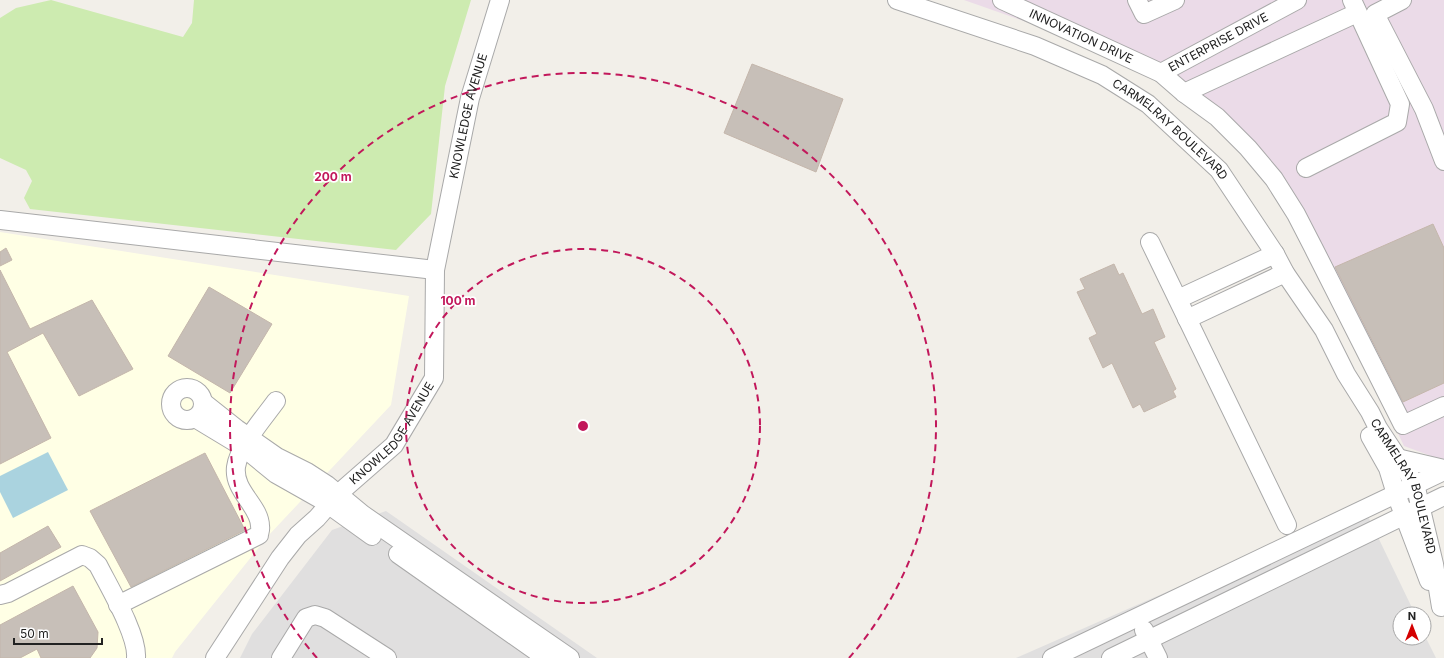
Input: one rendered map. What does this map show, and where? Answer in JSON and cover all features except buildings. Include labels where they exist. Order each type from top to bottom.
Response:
[{"type":"street","name":"KNOWLEDGE AVENUE","points":[[215,658],[280,558],[298,535],[317,518],[333,500],[394,445],[434,378],[435,270],[470,98],[500,0]]},
{"type":"street","name":"CARMELRAY BOULEVARD","points":[[897,0],[1035,46],[1102,75],[1148,104],[1219,170],[1275,254],[1285,273],[1324,330],[1346,374],[1397,458],[1415,484],[1443,610]]},
{"type":"street","name":"INNOVATION DRIVE","points":[[1002,0],[1161,73],[1184,93],[1217,117],[1248,148],[1274,179],[1314,247],[1402,425],[1444,406]]},
{"type":"street","points":[[1137,0],[1144,14],[1175,0]]},
{"type":"street","name":"ENTERPRISE DRIVE","points":[[1161,73],[1296,0]]},
{"type":"street","points":[[1402,0],[1375,14],[1424,109],[1444,162]]},
{"type":"street","points":[[1184,93],[1355,6],[1400,104],[1397,122],[1306,168]]},
{"type":"street","points":[[0,220],[435,270]]},
{"type":"street","points":[[1150,242],[1287,525]]},
{"type":"street","points":[[1178,299],[1275,254]]},
{"type":"street","points":[[1187,319],[1285,273]]},
{"type":"street","name":"CARMELRAY BOULEVARD","points":[[1346,374],[1360,418],[1388,468],[1423,569],[1443,610]]},
{"type":"street","points":[[246,442],[203,402],[201,397],[194,389],[182,388],[173,395],[170,405],[174,415],[184,420],[195,418],[307,472],[327,485],[333,500],[546,658]]},
{"type":"street","points":[[118,605],[259,536],[261,526],[257,515],[237,481],[236,467],[246,442],[276,401]]},
{"type":"street","points":[[195,418],[201,411],[203,402]]},
{"type":"street","points":[[1397,458],[1444,470]]},
{"type":"street","points":[[1052,658],[1444,470]]},
{"type":"street","points":[[1111,658],[1140,649],[1444,496]]},
{"type":"street","points":[[333,500],[362,514],[570,658]]},
{"type":"street","points":[[0,595],[8,593],[82,555],[90,558],[98,565],[133,636],[136,658]]},
{"type":"street","points":[[280,658],[306,618],[315,615],[326,618],[382,657]]},
{"type":"street","points":[[1137,618],[1140,649]]},
{"type":"street","points":[[1121,626],[1140,649],[1158,658]]},
{"type":"shaded area","points":[[964,0],[1444,0],[1444,477],[1434,457],[1404,446],[1337,305],[1284,205],[1234,143],[1165,84],[1114,53]]},
{"type":"shaded area","points":[[0,232],[409,296],[391,405],[268,536],[175,652],[172,658],[0,658]]},
{"type":"shaded area","points":[[1363,506],[1411,606],[1392,606],[1392,646],[1430,646],[1436,658],[1016,658]]},
{"type":"shaded area","points":[[386,511],[597,658],[240,658],[252,634],[332,530]]},
{"type":"green space","points":[[51,0],[183,37],[192,23],[194,0],[471,0],[445,86],[431,214],[396,250],[30,209],[24,198],[32,181],[26,170],[0,158],[0,18],[16,8]]},
{"type":"water","points":[[48,452],[68,490],[13,518],[0,492],[0,476]]}]
